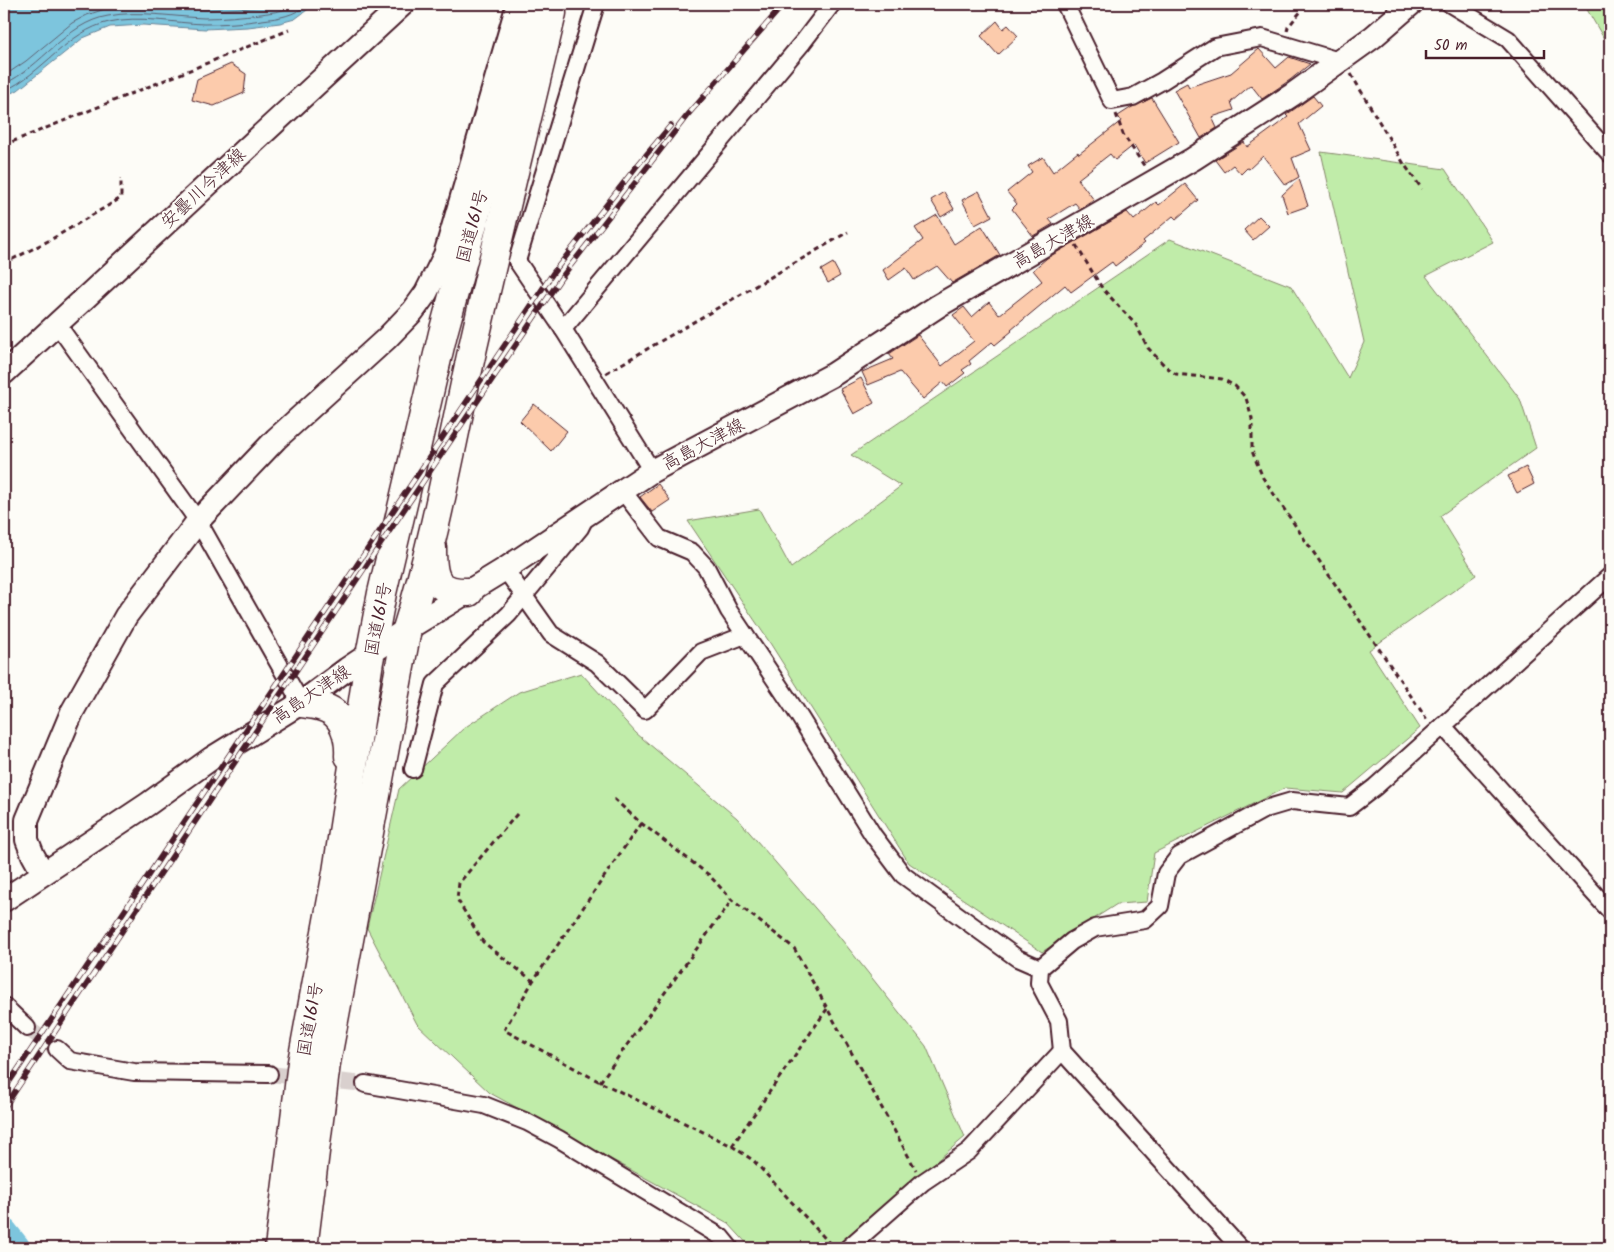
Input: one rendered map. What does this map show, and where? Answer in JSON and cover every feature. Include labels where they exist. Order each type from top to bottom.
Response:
[{"type":"highway","name":"国道161号","points":[[303,1248],[326,1063],[358,889],[388,567],[446,324],[490,158],[521,54],[539,4]]},
{"type":"highway","name":"国道161号","points":[[279,1248],[302,1062],[336,872],[346,804],[381,656],[415,602],[432,534],[478,324],[554,4]]},
{"type":"highway","points":[[388,567],[401,590],[415,602],[436,605],[458,598],[460,592],[443,587],[432,568],[432,534]]},
{"type":"highway","points":[[336,872],[349,834],[381,656]]},
{"type":"highway","points":[[301,703],[328,708],[346,729],[349,738],[349,752],[346,804]]},
{"type":"main road","name":"安曇川今津線","points":[[4,373],[403,4]]},
{"type":"main road","points":[[43,873],[27,840],[27,820],[72,712],[126,616],[198,521],[276,439],[386,339],[413,311],[426,293],[445,255],[518,4]]},
{"type":"main road","name":"高島大津線","points":[[4,900],[148,804],[212,758],[381,656],[458,598],[505,569],[622,490],[652,471],[834,374],[938,306],[1155,182],[1292,95],[1373,37],[1411,4]]},
{"type":"street","points":[[596,4],[517,261],[564,329],[652,471]]},
{"type":"street","points":[[564,329],[804,42],[832,4]]},
{"type":"street","points":[[1065,4],[1112,101],[1133,97],[1215,47],[1262,38],[1339,61]]},
{"type":"street","points":[[1450,4],[1508,39],[1610,154]]},
{"type":"street","points":[[58,324],[198,521],[301,703]]},
{"type":"street","points":[[622,490],[659,538],[692,552],[706,567],[729,611],[813,738],[873,835],[904,875],[1016,958],[1040,968]]},
{"type":"street","points":[[413,769],[435,684],[508,614],[580,528],[586,515]]},
{"type":"street","points":[[505,569],[551,634],[597,663],[645,710],[701,652],[745,635]]},
{"type":"street","points":[[1240,1248],[1062,1051],[1059,1021],[1039,983],[1040,968],[1072,941],[1095,928],[1145,920],[1160,906],[1166,873],[1178,856],[1265,809],[1292,802],[1349,807],[1375,787],[1610,576]]},
{"type":"street","points":[[1439,729],[1610,911]]},
{"type":"street","points":[[4,1006],[27,1028]]},
{"type":"street","points":[[57,1049],[70,1061],[134,1072],[269,1074]]},
{"type":"street","points":[[848,1248],[923,1182],[969,1152],[1062,1051]]},
{"type":"street","points":[[365,1084],[484,1105],[527,1122],[559,1139],[721,1237],[730,1248]]},
{"type":"path","points":[[1283,44],[1288,27],[1307,4]]},
{"type":"path","points":[[4,145],[289,30]]},
{"type":"path","points":[[1339,61],[1349,69],[1404,164],[1422,188]]},
{"type":"path","points":[[1112,101],[1123,134],[1155,182]]},
{"type":"path","points":[[4,256],[13,259],[52,239],[121,198],[121,178]]},
{"type":"path","points":[[594,379],[848,232]]},
{"type":"path","points":[[1068,232],[1102,288],[1136,325],[1148,348],[1165,366],[1176,374],[1222,379],[1235,386],[1246,398],[1252,419],[1252,451],[1263,478],[1439,729]]},
{"type":"path","points":[[614,799],[641,823],[709,874],[732,900],[794,948],[923,1182]]},
{"type":"path","points":[[517,814],[459,883],[457,899],[482,942],[532,980]]},
{"type":"path","points":[[641,823],[532,980],[504,1030],[600,1082],[732,1146],[754,1161],[834,1248]]},
{"type":"path","points":[[600,1082],[732,900]]},
{"type":"path","points":[[732,1146],[827,1009]]},
{"type":"green space","points":[[1586,4],[1610,4],[1610,49],[1585,6]]},
{"type":"green space","points":[[1321,152],[1445,169],[1493,242],[1426,276],[1520,399],[1536,448],[1440,516],[1476,575],[1369,650],[1420,728],[1343,793],[1285,788],[1154,853],[1147,902],[1117,904],[1042,952],[909,863],[770,643],[688,521],[759,509],[791,568],[901,486],[851,455],[1170,239],[1291,286],[1348,378],[1364,342]]},
{"type":"green space","points":[[581,673],[636,733],[737,818],[834,930],[926,1046],[965,1137],[833,1248],[751,1248],[728,1223],[490,1093],[417,1024],[367,928],[399,789],[464,728],[519,692]]},
{"type":"water","points":[[4,4],[315,4],[295,19],[248,27],[205,29],[143,25],[110,27],[83,38],[18,90],[4,96]]},
{"type":"building","points":[[997,21],[1003,29],[1008,25],[1018,36],[998,55],[981,36]]},
{"type":"building","points":[[1259,49],[1276,68],[1289,57],[1310,64],[1262,99],[1251,85],[1231,102],[1234,110],[1212,117],[1217,128],[1201,138],[1174,90],[1187,83],[1189,87],[1231,73]]},
{"type":"building","points":[[231,64],[246,74],[244,93],[214,106],[192,100],[197,79]]},
{"type":"building","points":[[1313,96],[1321,106],[1299,124],[1311,150],[1292,158],[1299,177],[1285,185],[1263,156],[1241,174],[1233,165],[1224,172],[1215,160],[1244,142],[1247,147]]},
{"type":"building","points":[[1152,98],[1179,142],[1145,163],[1134,145],[1115,160],[1110,154],[1078,179],[1094,200],[1080,209],[1075,203],[1049,219],[1053,224],[1033,236],[1012,209],[1017,204],[1007,192],[1032,172],[1028,166],[1043,157],[1053,172],[1121,121],[1118,116]]},
{"type":"building","points":[[1299,179],[1308,206],[1288,213],[1282,195]]},
{"type":"building","points":[[1185,184],[1198,200],[1176,219],[1173,216],[1143,241],[1145,243],[1115,266],[1112,262],[1071,292],[1065,285],[995,345],[992,342],[969,361],[971,364],[962,370],[965,373],[947,387],[943,382],[923,399],[900,372],[868,385],[862,372],[893,359],[889,354],[918,335],[942,366],[974,341],[953,315],[964,307],[972,317],[989,302],[999,315],[1042,281],[1033,270],[1047,258],[1127,212],[1134,220],[1156,202],[1159,205]]},
{"type":"building","points":[[979,191],[992,216],[975,225],[962,200]]},
{"type":"building","points":[[944,192],[954,209],[941,217],[931,200]]},
{"type":"building","points":[[937,215],[954,244],[982,226],[1000,255],[952,283],[937,266],[914,280],[906,268],[889,280],[883,270],[923,240],[915,228]]},
{"type":"building","points":[[1259,216],[1269,226],[1253,240],[1244,230]]},
{"type":"building","points":[[833,263],[840,276],[828,283],[821,270]]},
{"type":"building","points":[[861,378],[874,403],[854,414],[840,389]]},
{"type":"building","points":[[534,404],[567,431],[551,451],[520,421]]},
{"type":"building","points":[[1526,467],[1534,484],[1517,493],[1508,476]]},
{"type":"building","points":[[658,484],[670,500],[652,512],[640,497]]},
{"type":"waterway","points":[[4,1233],[16,1248]]},
{"type":"tunnel","points":[[27,1028],[57,1049]]},
{"type":"tunnel","points":[[269,1074],[365,1084]]},
{"type":"railway","points":[[4,1108],[561,278],[686,117],[784,4]]},
{"type":"railway","points":[[4,1090],[553,273],[671,125]]}]
